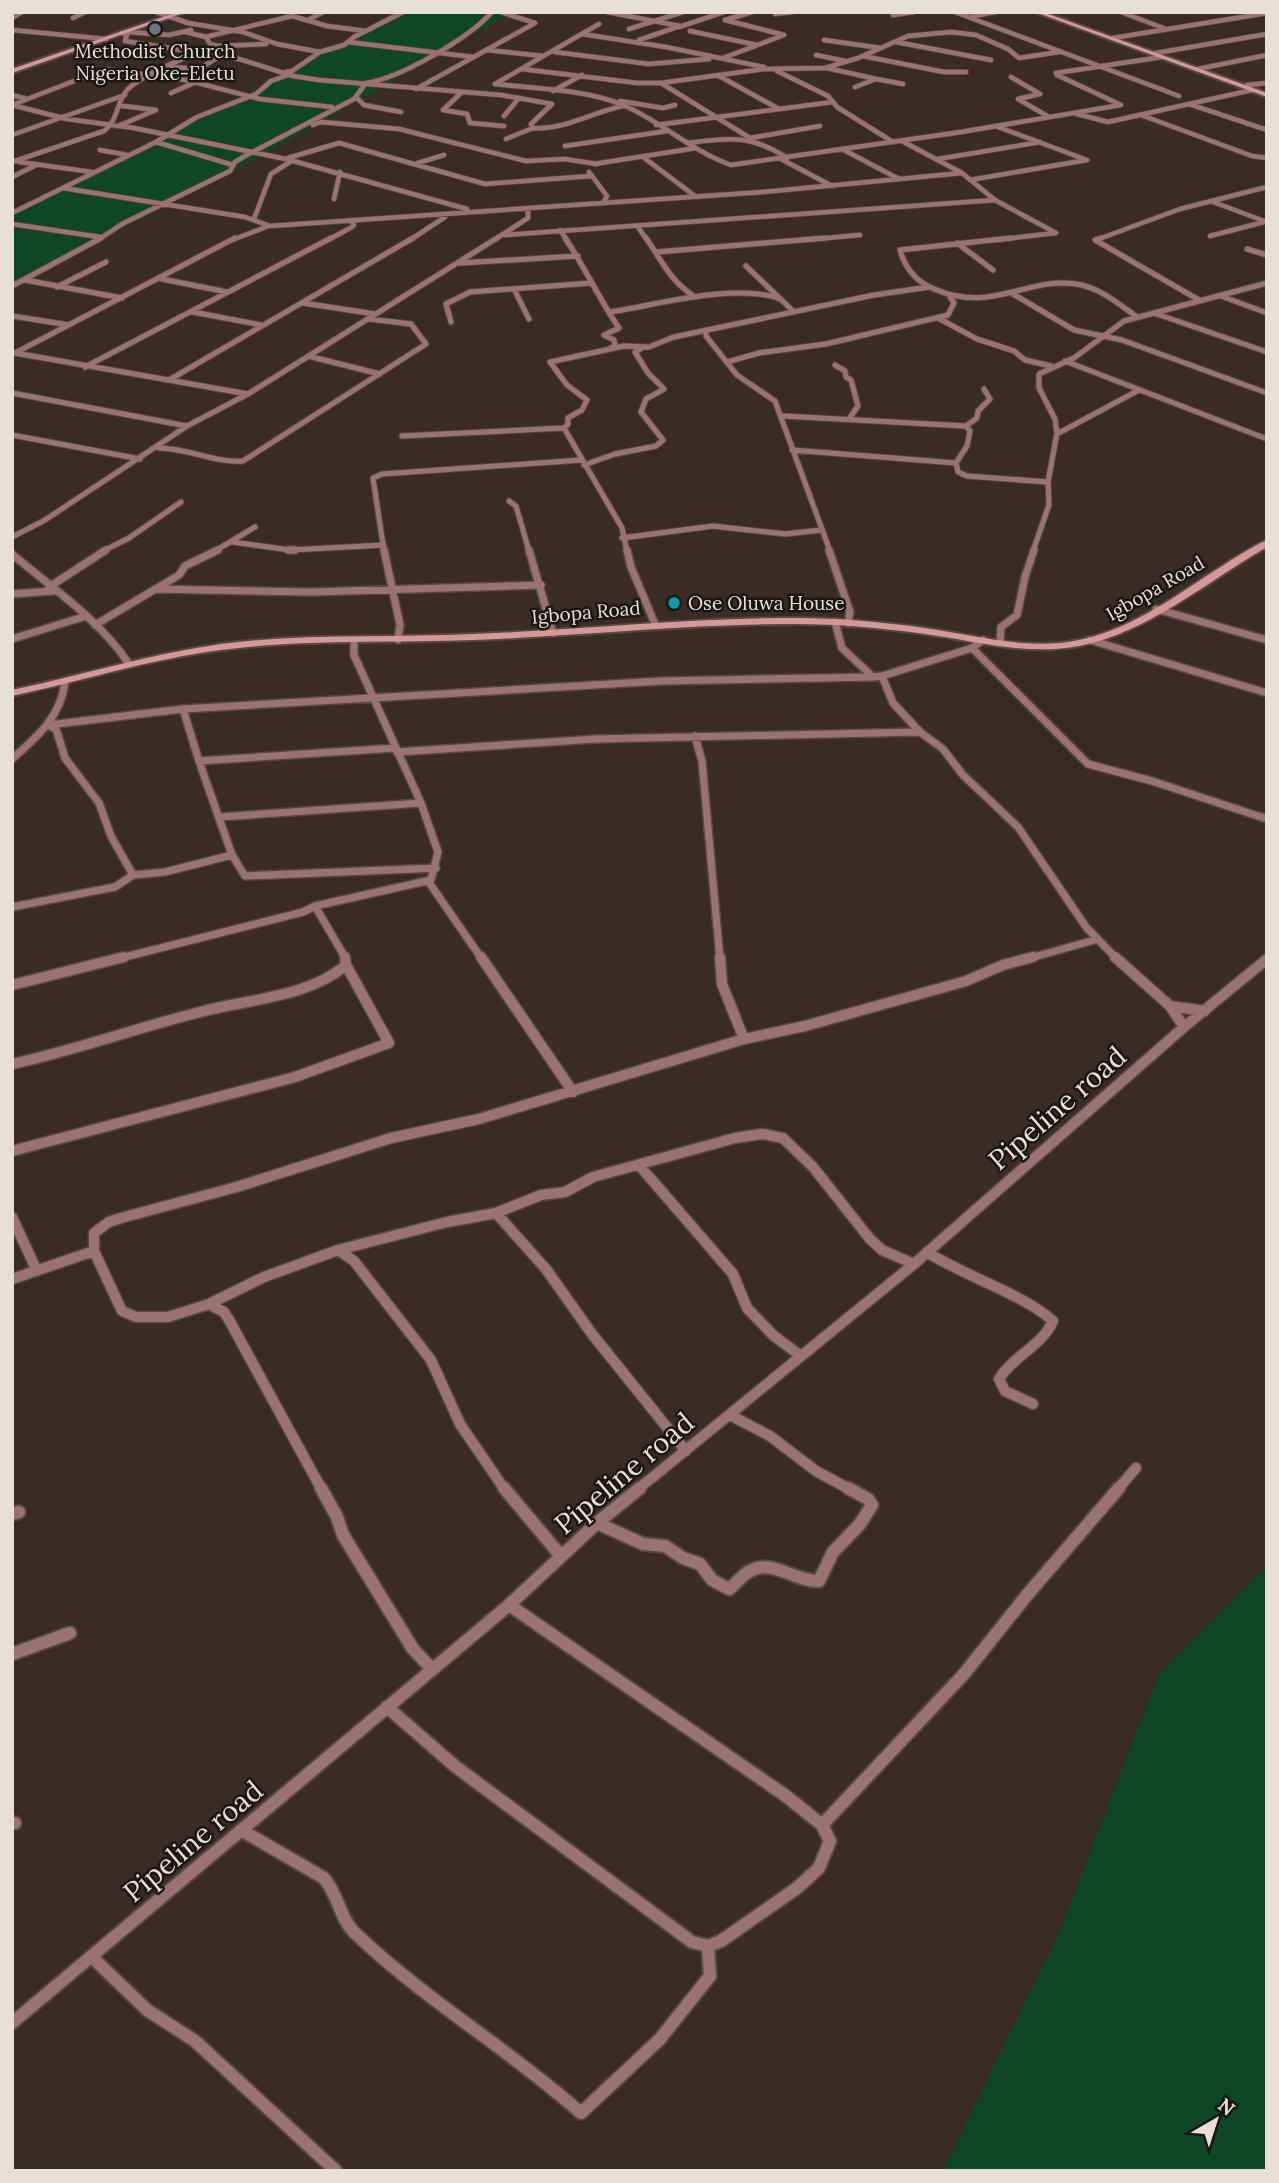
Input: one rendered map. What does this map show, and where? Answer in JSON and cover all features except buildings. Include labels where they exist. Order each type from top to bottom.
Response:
[{"type":"main road","points":[[14,69],[184,12]]},
{"type":"street","points":[[12,18],[22,12]]},
{"type":"street","points":[[73,18],[85,12]]},
{"type":"street","points":[[156,12],[188,23],[233,30],[278,44],[320,52]]},
{"type":"street","points":[[310,19],[323,12]]},
{"type":"street","points":[[12,213],[156,142],[194,118],[256,94],[271,81],[291,73],[320,52],[348,41],[403,12]]},
{"type":"street","points":[[319,120],[325,112],[356,97],[366,83],[393,76],[478,28],[492,12]]},
{"type":"street","points":[[416,89],[535,23],[501,12]]},
{"type":"street","points":[[607,12],[634,15],[679,27]]},
{"type":"street","points":[[634,15],[643,12]]},
{"type":"street","points":[[629,29],[683,12]]},
{"type":"street","points":[[639,40],[723,12]]},
{"type":"street","points":[[555,52],[644,64],[724,58],[784,35],[725,20],[752,12]]},
{"type":"street","points":[[775,14],[792,12]]},
{"type":"street","points":[[893,15],[914,12]]},
{"type":"street","points":[[955,12],[1179,96]]},
{"type":"street","points":[[967,17],[995,12]]},
{"type":"street","points":[[1040,12],[1267,94]]},
{"type":"street","points":[[1040,12],[1249,87]]},
{"type":"street","points":[[1122,12],[1168,29]]},
{"type":"street","points":[[1113,38],[1267,13]]},
{"type":"street","points":[[186,32],[206,37],[289,16],[310,19],[327,26],[366,31]]},
{"type":"street","points":[[188,23],[188,26],[196,29]]},
{"type":"street","points":[[482,93],[599,24]]},
{"type":"street","points":[[210,26],[169,35],[125,32],[125,41],[220,56],[319,80],[366,83],[458,96],[482,93],[552,104],[533,120],[533,128]]},
{"type":"street","points":[[12,30],[106,39]]},
{"type":"street","points":[[690,31],[757,45]]},
{"type":"street","points":[[825,68],[863,56],[912,35],[960,32],[980,37],[1009,50],[1019,58],[1059,52]]},
{"type":"street","points":[[582,34],[773,69],[828,96],[837,107],[893,142]]},
{"type":"street","points":[[1156,53],[1267,34]]},
{"type":"street","points":[[206,37],[210,44],[217,46]]},
{"type":"street","points":[[824,40],[882,48]]},
{"type":"street","points":[[348,41],[473,57]]},
{"type":"street","points":[[896,42],[991,60]]},
{"type":"street","points":[[12,162],[22,161],[108,130],[123,106],[128,89],[155,76],[180,58],[217,46],[278,44]]},
{"type":"street","points":[[487,50],[543,56]]},
{"type":"street","points":[[816,55],[847,62]]},
{"type":"street","points":[[1198,69],[1267,55]]},
{"type":"street","points":[[170,67],[199,69],[220,56]]},
{"type":"street","points":[[863,56],[944,72],[966,72]]},
{"type":"street","points":[[604,100],[624,106],[731,165],[1121,105],[1056,73],[1162,57]]},
{"type":"street","points":[[522,69],[637,83],[661,83],[773,69],[825,68],[902,84]]},
{"type":"street","points":[[12,105],[100,70],[196,82],[247,96],[320,108],[341,105]]},
{"type":"street","points":[[553,92],[582,75]]},
{"type":"street","points":[[719,76],[779,109]]},
{"type":"street","points":[[1011,77],[1040,94],[1018,99],[1049,117]]},
{"type":"street","points":[[855,87],[876,79]]},
{"type":"street","points":[[171,93],[196,82]]},
{"type":"street","points":[[661,83],[832,186]]},
{"type":"street","points":[[1072,112],[1101,122],[1267,83]]},
{"type":"street","points":[[495,84],[663,108],[675,105]]},
{"type":"street","points":[[12,95],[27,99]]},
{"type":"street","points":[[12,135],[125,95]]},
{"type":"street","points":[[458,96],[443,110],[467,114],[470,123],[504,127]]},
{"type":"street","points":[[356,97],[364,106],[401,112]]},
{"type":"street","points":[[504,117],[519,98]]},
{"type":"street","points":[[656,125],[833,102]]},
{"type":"street","points":[[1187,103],[1267,130]]},
{"type":"street","points":[[12,105],[62,118],[169,135],[289,160],[340,172],[454,207],[495,210]]},
{"type":"street","points":[[117,127],[156,110],[123,106]]},
{"type":"street","points":[[506,139],[533,128],[545,130],[562,127],[590,114],[624,106]]},
{"type":"street","points":[[320,108],[325,112]]},
{"type":"street","points":[[1140,114],[1256,157],[1267,156]]},
{"type":"street","points":[[156,142],[200,157],[232,163],[294,130],[319,120],[399,129],[526,161],[565,159],[597,164]]},
{"type":"street","points":[[687,142],[750,138],[820,126]]},
{"type":"street","points":[[970,180],[1087,160],[997,126]]},
{"type":"street","points":[[565,146],[667,131]]},
{"type":"street","points":[[621,132],[628,137]]},
{"type":"street","points":[[901,140],[939,159],[962,173],[995,200],[1056,233],[901,250],[903,260],[911,273],[929,287],[950,297],[975,300],[1045,286],[1078,284],[1089,287],[1137,317]]},
{"type":"street","points":[[939,159],[1042,142]]},
{"type":"street","points":[[592,176],[485,184],[340,143],[289,160],[271,174],[254,219],[256,224],[270,226],[351,221],[832,186],[962,173]]},
{"type":"street","points":[[586,165],[696,148]]},
{"type":"street","points":[[842,149],[901,180]]},
{"type":"street","points":[[100,150],[127,155]]},
{"type":"street","points":[[417,164],[444,155]]},
{"type":"street","points":[[643,157],[695,196]]},
{"type":"street","points":[[22,161],[94,172]]},
{"type":"street","points":[[579,161],[586,165],[607,196],[603,203]]},
{"type":"street","points":[[12,286],[35,271],[85,248],[100,237],[230,171],[232,163]]},
{"type":"street","points":[[12,177],[37,164]]},
{"type":"street","points":[[334,200],[340,172]]},
{"type":"street","points":[[1199,300],[1095,240],[1180,209],[1266,187]]},
{"type":"street","points":[[63,188],[91,195],[166,203],[254,219]]},
{"type":"street","points":[[503,235],[995,200]]},
{"type":"street","points":[[1211,202],[1266,222]]},
{"type":"street","points":[[12,537],[45,520],[187,426],[248,394],[503,235],[528,218],[528,208]]},
{"type":"street","points":[[169,380],[418,235],[445,218],[445,214]]},
{"type":"street","points":[[85,367],[352,227],[354,225],[351,221]]},
{"type":"street","points":[[1210,236],[1266,222]]},
{"type":"street","points":[[12,224],[100,237]]},
{"type":"street","points":[[13,352],[161,279],[244,234],[270,226]]},
{"type":"street","points":[[638,227],[675,284],[695,297]]},
{"type":"street","points":[[560,230],[619,328],[604,335],[614,340],[615,346],[607,350]]},
{"type":"street","points":[[657,253],[860,236]]},
{"type":"street","points":[[957,243],[993,270]]},
{"type":"street","points":[[1247,249],[1267,255]]},
{"type":"street","points":[[455,264],[578,256]]},
{"type":"street","points":[[58,287],[106,262]]},
{"type":"street","points":[[746,266],[794,312]]},
{"type":"street","points":[[161,279],[227,292]]},
{"type":"street","points":[[25,280],[122,298]]},
{"type":"street","points":[[451,322],[446,304],[470,292],[592,283]]},
{"type":"street","points":[[1000,642],[1001,627],[1017,615],[1026,572],[1048,509],[1051,491],[1048,482],[1057,434],[1055,416],[1046,404],[1037,377],[1052,366],[1085,351],[1120,322],[1267,283]]},
{"type":"street","points":[[398,640],[400,625],[376,503],[373,478],[376,475],[454,467],[582,463],[656,446],[663,440],[641,412],[646,399],[664,389],[648,373],[635,352],[665,339],[874,295],[929,287]]},
{"type":"street","points":[[514,289],[529,319]]},
{"type":"street","points":[[610,312],[737,292],[765,293],[780,299]]},
{"type":"street","points":[[1013,294],[1074,330],[1122,340],[1267,393]]},
{"type":"street","points":[[1219,295],[1267,313]]},
{"type":"street","points":[[727,362],[759,353],[826,344],[938,318],[951,313],[954,301],[950,297]]},
{"type":"street","points":[[301,303],[375,314]]},
{"type":"street","points":[[193,312],[261,325]]},
{"type":"street","points":[[1153,312],[1267,352]]},
{"type":"street","points":[[12,316],[69,325]]},
{"type":"street","points":[[938,318],[977,339],[1014,351],[1028,361],[1052,366]]},
{"type":"street","points":[[157,448],[183,448],[234,462],[243,461],[426,342],[411,324],[369,319]]},
{"type":"street","points":[[706,331],[708,338],[727,362],[748,384],[771,397],[783,416],[792,450],[808,486],[848,605],[848,623]]},
{"type":"street","points":[[401,436],[564,428],[568,424],[568,418],[582,410],[588,402],[567,385],[550,362],[624,346],[642,348]]},
{"type":"street","points":[[13,352],[248,394]]},
{"type":"street","points":[[308,356],[380,374]]},
{"type":"street","points":[[1065,361],[1267,439]]},
{"type":"street","points":[[835,365],[845,371],[858,406],[849,419]]},
{"type":"street","points":[[783,416],[966,426],[977,418],[978,411],[990,399],[984,389]]},
{"type":"street","points":[[1057,434],[1139,390]]},
{"type":"street","points":[[12,393],[187,426]]},
{"type":"street","points":[[966,426],[970,431],[967,446],[956,463],[958,472],[967,476],[1048,482]]},
{"type":"street","points":[[564,428],[582,463],[612,510],[614,519],[622,528],[622,538],[655,624]]},
{"type":"street","points":[[12,437],[140,459]]},
{"type":"street","points":[[792,450],[956,463]]},
{"type":"street","points":[[509,501],[515,504],[553,633]]},
{"type":"street","points":[[12,594],[51,589],[100,553],[130,538],[181,502]]},
{"type":"street","points":[[622,538],[713,526],[785,534],[822,530]]},
{"type":"street","points":[[95,625],[179,575],[185,566],[255,527]]},
{"type":"street","points":[[232,542],[290,550],[384,545]]},
{"type":"street","name":"Igbopa Road","points":[[12,693],[129,664],[224,646],[286,641],[398,640],[553,633],[655,624],[835,622],[1048,646],[1090,640],[1130,627],[1267,543]]},
{"type":"street","points":[[12,554],[95,625],[119,649],[129,664]]},
{"type":"street","points":[[156,589],[256,593],[541,585]]},
{"type":"street","points":[[1156,610],[1267,640]]},
{"type":"street","points":[[12,639],[83,617]]},
{"type":"street","points":[[835,622],[836,642],[878,677],[893,703],[920,732],[943,749],[964,775],[1018,827],[1086,927],[1133,975],[1170,1006],[1184,1027]]},
{"type":"street","points":[[48,724],[183,709],[372,697],[662,681],[878,677],[972,648],[983,640]]},
{"type":"street","points":[[1090,640],[1267,693]]},
{"type":"street","points":[[12,985],[303,912],[315,906],[428,881],[436,868],[438,852],[421,803],[354,655],[354,641]]},
{"type":"street","points":[[972,648],[1088,764],[1152,781],[1267,819]]},
{"type":"street","points":[[12,759],[48,724],[63,698],[65,682]]},
{"type":"street","points":[[183,709],[232,855],[245,876],[436,868]]},
{"type":"street","points":[[48,724],[56,729],[65,758],[99,803],[111,836],[132,875]]},
{"type":"street","points":[[199,761],[596,738],[920,732]]},
{"type":"street","points":[[695,736],[702,761],[722,984],[744,1039]]},
{"type":"street","points":[[219,817],[421,803]]},
{"type":"street","points":[[13,905],[115,887],[132,875],[165,872],[232,855]]},
{"type":"street","points":[[428,881],[494,972],[512,1005],[573,1092]]},
{"type":"street","points":[[12,1151],[295,1077],[389,1043],[315,906]]},
{"type":"street","points":[[914,1264],[882,1250],[870,1239],[814,1167],[783,1138],[762,1134],[735,1138],[593,1177],[565,1192],[541,1195],[496,1213],[447,1222],[338,1250],[271,1274],[209,1304],[168,1317],[136,1317],[122,1311],[94,1251],[94,1233],[109,1222],[121,1218],[240,1186],[391,1138],[469,1121],[573,1092],[744,1039],[805,1026],[966,981],[1003,965],[1098,939]]},
{"type":"street","name":"Pipeline road","points":[[12,2023],[509,1605],[597,1523],[914,1264],[1184,1027],[1267,959]]},
{"type":"street","points":[[12,1064],[60,1055],[202,1011],[303,988],[332,977],[346,965]]},
{"type":"street","points":[[1170,1006],[1205,1011]]},
{"type":"street","points":[[639,1165],[733,1274],[747,1308],[774,1336],[801,1356]]},
{"type":"street","points":[[496,1213],[546,1269],[592,1334],[686,1451]]},
{"type":"street","points":[[12,1217],[36,1269]]},
{"type":"street","points":[[338,1250],[354,1261],[431,1360],[460,1424],[511,1499],[561,1556]]},
{"type":"street","points":[[12,1279],[94,1251]]},
{"type":"street","points":[[927,1252],[954,1269],[1041,1310],[1053,1321],[1044,1335],[1011,1364],[999,1379],[1005,1391],[1033,1404]]},
{"type":"street","points":[[209,1304],[224,1312],[228,1318],[337,1517],[343,1535],[413,1649],[432,1669]]},
{"type":"street","points":[[597,1523],[643,1544],[665,1546],[683,1558],[699,1564],[707,1577],[723,1588],[729,1589],[751,1570],[762,1567],[803,1580],[819,1581],[824,1577],[833,1552],[869,1515],[872,1505],[868,1499],[816,1471],[770,1436],[730,1415]]},
{"type":"street","points":[[822,1825],[964,1674],[1027,1595],[1136,1468]]},
{"type":"street","points":[[387,1707],[456,1767],[692,1942],[708,1946],[740,1929],[797,1888],[819,1868],[830,1841],[822,1825],[786,1796],[509,1605]]},
{"type":"street","points":[[12,1654],[70,1633]]},
{"type":"street","points":[[241,1830],[324,1878],[333,1888],[352,1931],[458,2019],[547,2082],[582,2113],[660,2039],[710,1976],[708,1946]]},
{"type":"street","points":[[92,1957],[147,2010],[195,2041],[336,2171]]},
{"type":"green space","points":[[400,12],[513,12],[252,161],[12,287],[12,213],[254,90]]},
{"type":"green space","points":[[1267,1566],[1267,2171],[936,2171],[945,2166],[1059,1933],[1159,1674]]},
{"type":"place","name":"Methodist Church Nigeria Oke-Eletu","points":[[155,29]]},
{"type":"place","name":"Ose Oluwa House","points":[[674,603]]}]
